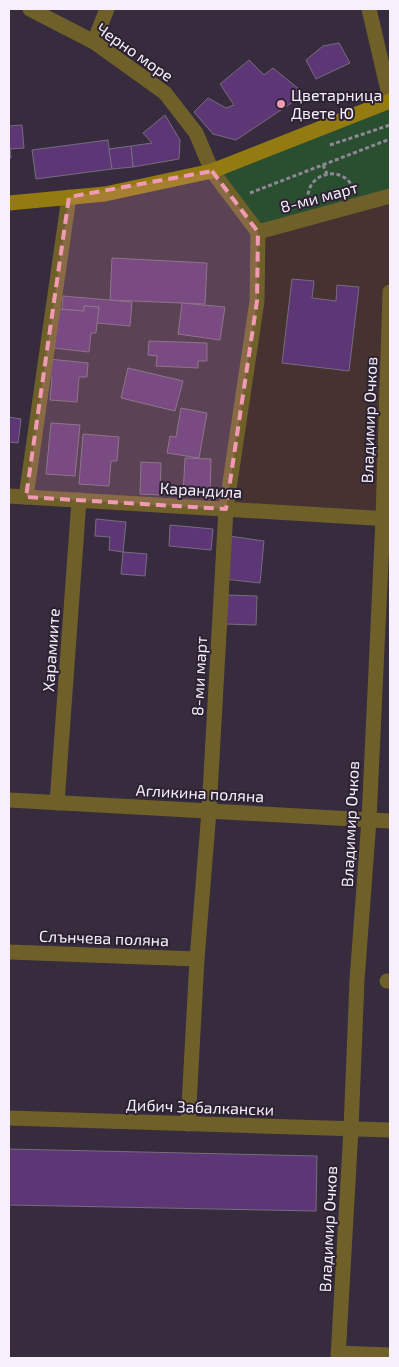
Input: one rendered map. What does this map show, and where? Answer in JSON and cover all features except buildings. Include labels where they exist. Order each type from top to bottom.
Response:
[{"type":"street","name":"Черно море","points":[[30,9],[94,42],[165,93],[196,133],[212,171]]},
{"type":"street","points":[[94,42],[107,9]]},
{"type":"street","points":[[9,203],[105,194],[212,171],[390,100],[369,9]]},
{"type":"street","points":[[212,171],[258,232]]},
{"type":"street","name":"8-ми март","points":[[188,1124],[197,959],[209,811],[226,509],[257,301],[258,232],[390,196]]},
{"type":"street","points":[[26,497],[68,197]]},
{"type":"street","name":"Владимир Очков","points":[[338,1356],[351,1129],[357,980],[369,820],[387,519],[390,292]]},
{"type":"street","name":"Карандила","points":[[9,496],[387,519]]},
{"type":"street","name":"Харамиите","points":[[57,803],[79,500]]},
{"type":"street","name":"Агликина поляна","points":[[9,800],[390,822]]},
{"type":"street","name":"Слънчева поляна","points":[[9,952],[197,959]]},
{"type":"street","name":"Дибич Забалкански","points":[[9,1118],[390,1130]]},
{"type":"street","points":[[338,1356],[390,1355]]},
{"type":"path","points":[[233,199],[390,139]]},
{"type":"path","points":[[323,165],[328,174]]},
{"type":"path","points":[[317,216],[308,203],[309,190],[315,180],[328,174],[336,174],[349,181],[354,187],[355,206]]},
{"type":"highlighted area","points":[[212,171],[258,232],[257,301],[226,509],[26,497],[69,197]]},
{"type":"shaded area","points":[[390,196],[390,292],[383,519],[226,509],[258,232]]},
{"type":"green space","points":[[390,101],[390,196],[258,232],[212,171]]},
{"type":"place","name":"Цветарница Двете Ю","points":[[281,104]]}]
